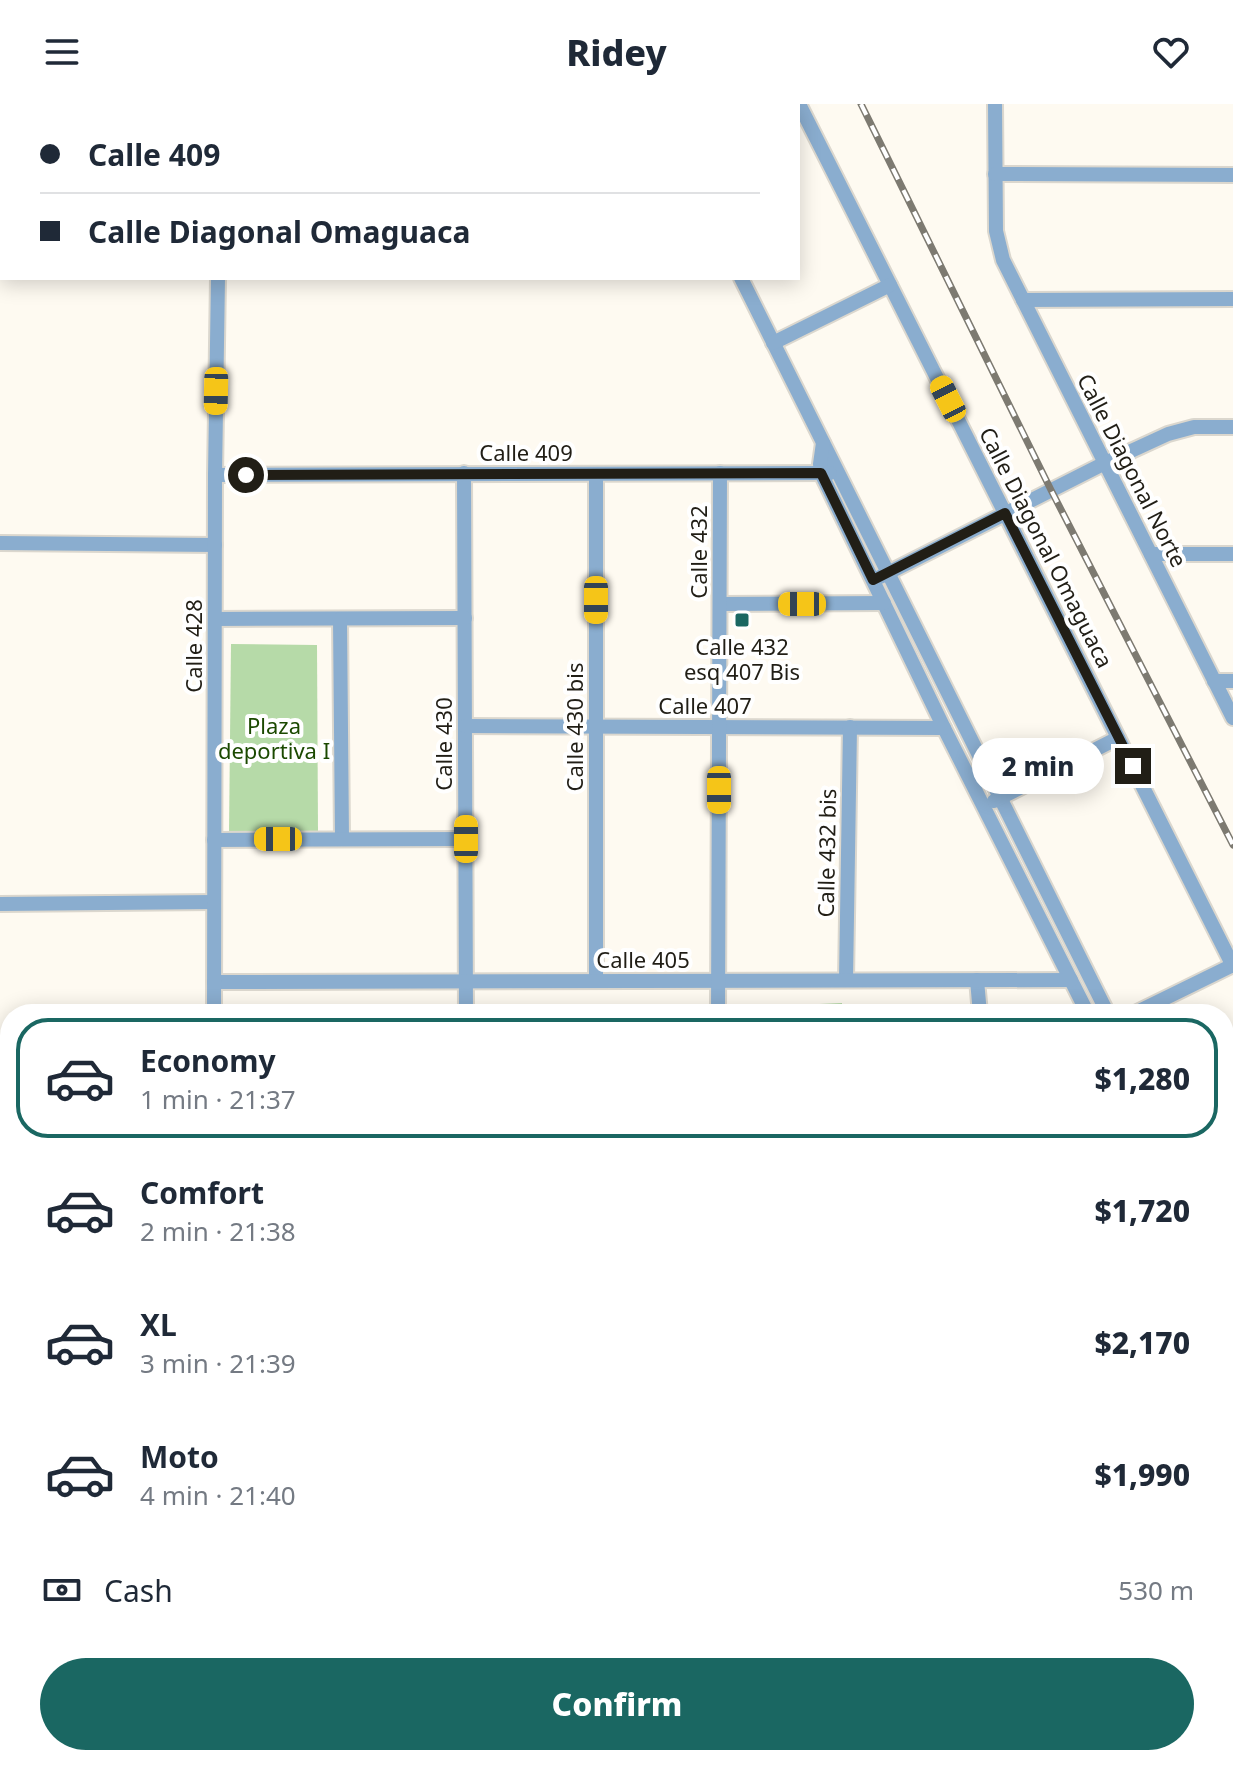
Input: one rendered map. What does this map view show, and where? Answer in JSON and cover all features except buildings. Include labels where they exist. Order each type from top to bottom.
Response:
[{"type":"street","points":[[995,104],[995,174],[1233,175]]},
{"type":"street","name":"Calle Diagonal Omaguaca","points":[[800,106],[1233,966]]},
{"type":"street","name":"Calle Diagonal Norte","points":[[995,174],[997,241],[1003,260],[1233,718]]},
{"type":"street","name":"Calle 428","points":[[214,1004],[218,280]]},
{"type":"street","points":[[742,280],[1103,1004]]},
{"type":"street","points":[[773,343],[890,285]]},
{"type":"street","points":[[1023,300],[1233,299]]},
{"type":"street","points":[[873,580],[1105,463],[1181,429],[1233,427]]},
{"type":"street","points":[[823,443],[821,473],[944,728],[1083,1004]]},
{"type":"street","name":"Calle 430","points":[[464,473],[466,1004]]},
{"type":"street","name":"Calle 432","points":[[718,1004],[720,473]]},
{"type":"street","name":"Calle 409","points":[[215,475],[838,473]]},
{"type":"street","name":"Calle 430 bis","points":[[596,474],[596,981]]},
{"type":"street","points":[[0,543],[215,545]]},
{"type":"street","points":[[1151,554],[1233,554]]},
{"type":"street","points":[[720,604],[884,603]]},
{"type":"street","points":[[215,619],[465,618]]},
{"type":"street","points":[[340,619],[342,839]]},
{"type":"street","points":[[1214,681],[1233,681]]},
{"type":"street","name":"Calle 407","points":[[465,726],[944,728]]},
{"type":"street","name":"Calle 432 bis","points":[[846,980],[850,727]]},
{"type":"street","points":[[984,806],[1118,738]]},
{"type":"street","points":[[214,840],[466,839]]},
{"type":"street","points":[[0,904],[214,902]]},
{"type":"street","points":[[1154,1004],[1233,966]]},
{"type":"street","points":[[977,980],[979,1004]]},
{"type":"street","name":"Calle 405","points":[[214,982],[1071,980]]},
{"type":"green space","name":"Plaza deportiva I","points":[[231,644],[317,645],[318,832],[229,834]]},
{"type":"railway","points":[[861,104],[1051,490],[1233,845]]},
{"type":"place","name":"Calle 432 esq 407 Bis","points":[[742,620]]},
{"type":"route","points":[[246,475],[821,473],[873,580],[1005,513],[1133,766]]}]
